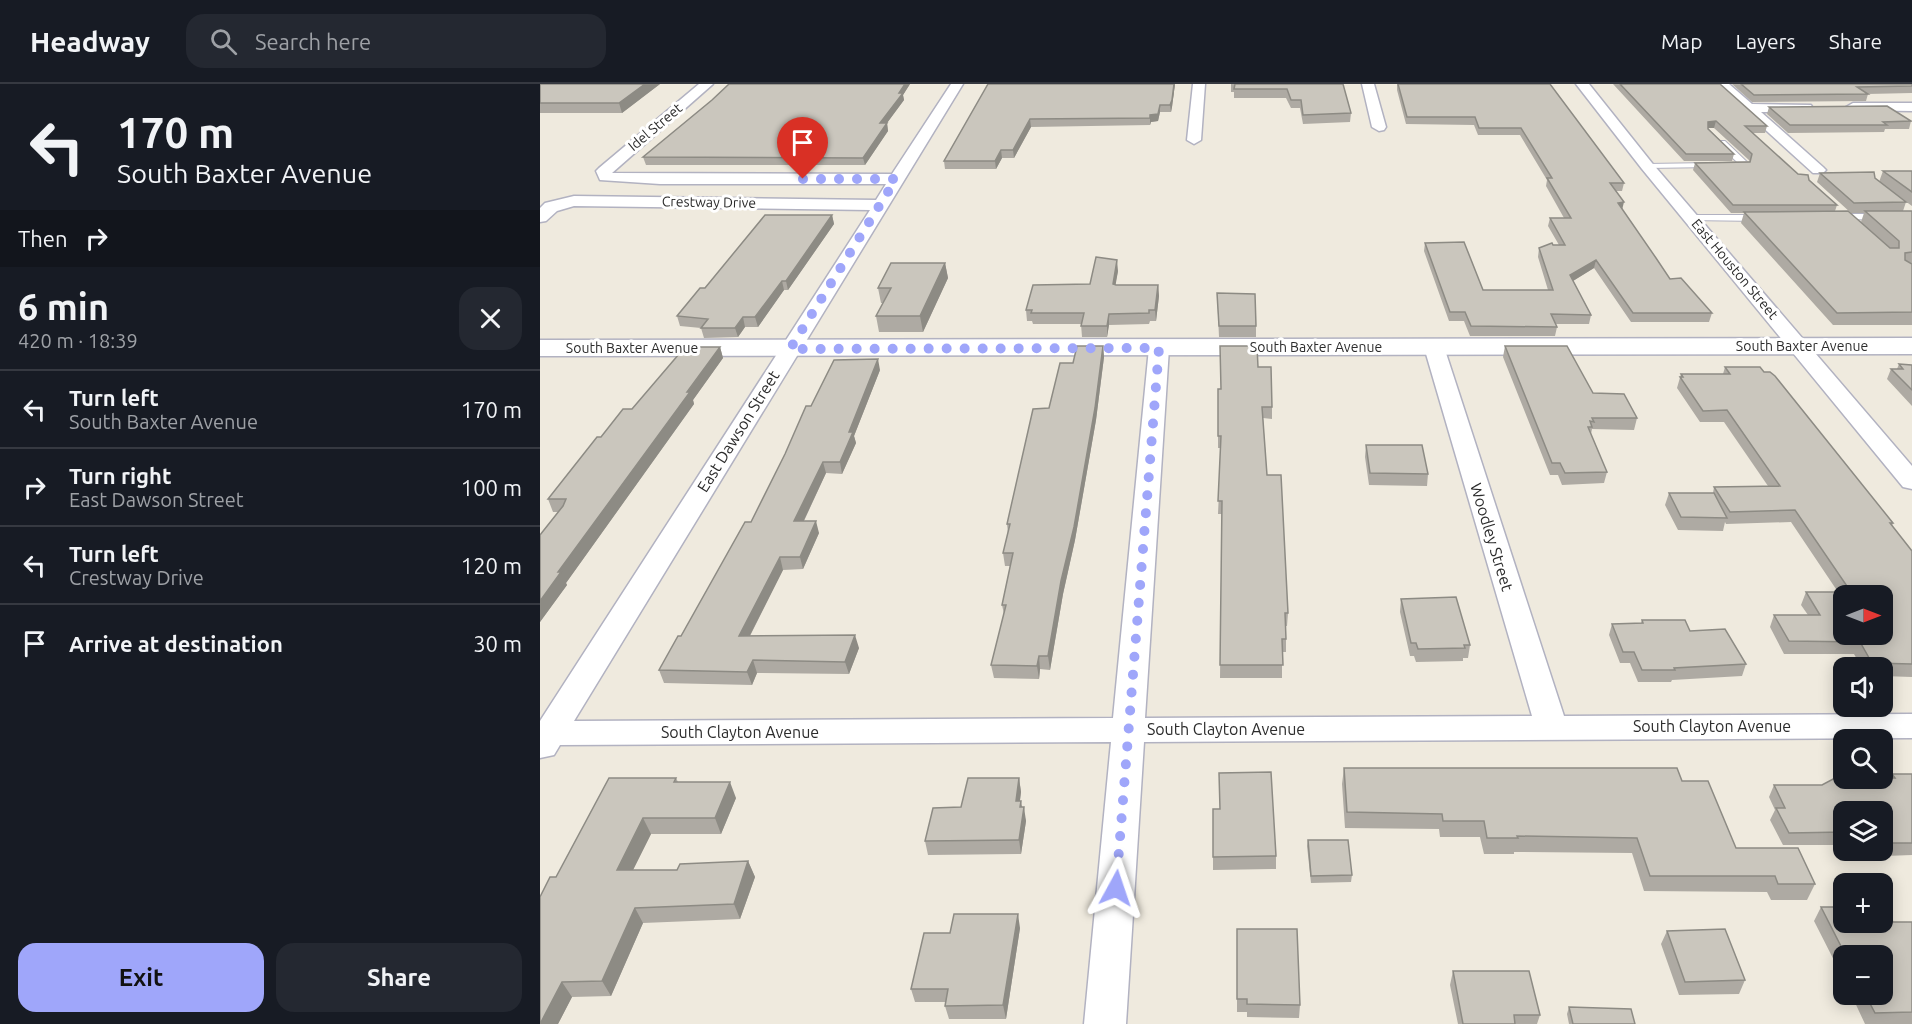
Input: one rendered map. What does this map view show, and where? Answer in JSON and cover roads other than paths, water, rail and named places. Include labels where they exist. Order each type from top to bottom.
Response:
[{"type":"street","name":"Idel Street","points":[[604,171],[707,84]]},
{"type":"street","name":"East Dawson Street","points":[[543,739],[957,84]]},
{"type":"street","points":[[1194,140],[1199,84]]},
{"type":"street","points":[[1368,84],[1379,127]]},
{"type":"street","name":"East Houston Street","points":[[1582,84],[1647,166],[1912,482]]},
{"type":"street","points":[[1721,84],[1818,170]]},
{"type":"street","points":[[1842,107],[1912,107]]},
{"type":"street","points":[[1748,108],[1818,108]]},
{"type":"street","name":"Crestway Drive","points":[[604,171],[606,177],[627,179],[896,179]]},
{"type":"street","name":"Crestway Drive","points":[[540,217],[551,207],[574,201],[880,205]]},
{"type":"street","name":"South Baxter Avenue","points":[[540,348],[1912,346]]},
{"type":"street","name":"Woodley Street","points":[[1434,347],[1551,726]]},
{"type":"street","points":[[1105,1024],[1159,348]]},
{"type":"street","name":"South Clayton Avenue","points":[[543,739],[1129,730],[1551,726],[1912,726]]},
{"type":"lane","points":[[1647,166],[1745,165],[1719,140]]},
{"type":"lane","points":[[1833,204],[1856,225]]},
{"type":"lane","points":[[1903,206],[1912,215]]},
{"type":"lane","points":[[1825,218],[1912,215]]},
{"type":"lane","points":[[1691,218],[1769,218]]}]
